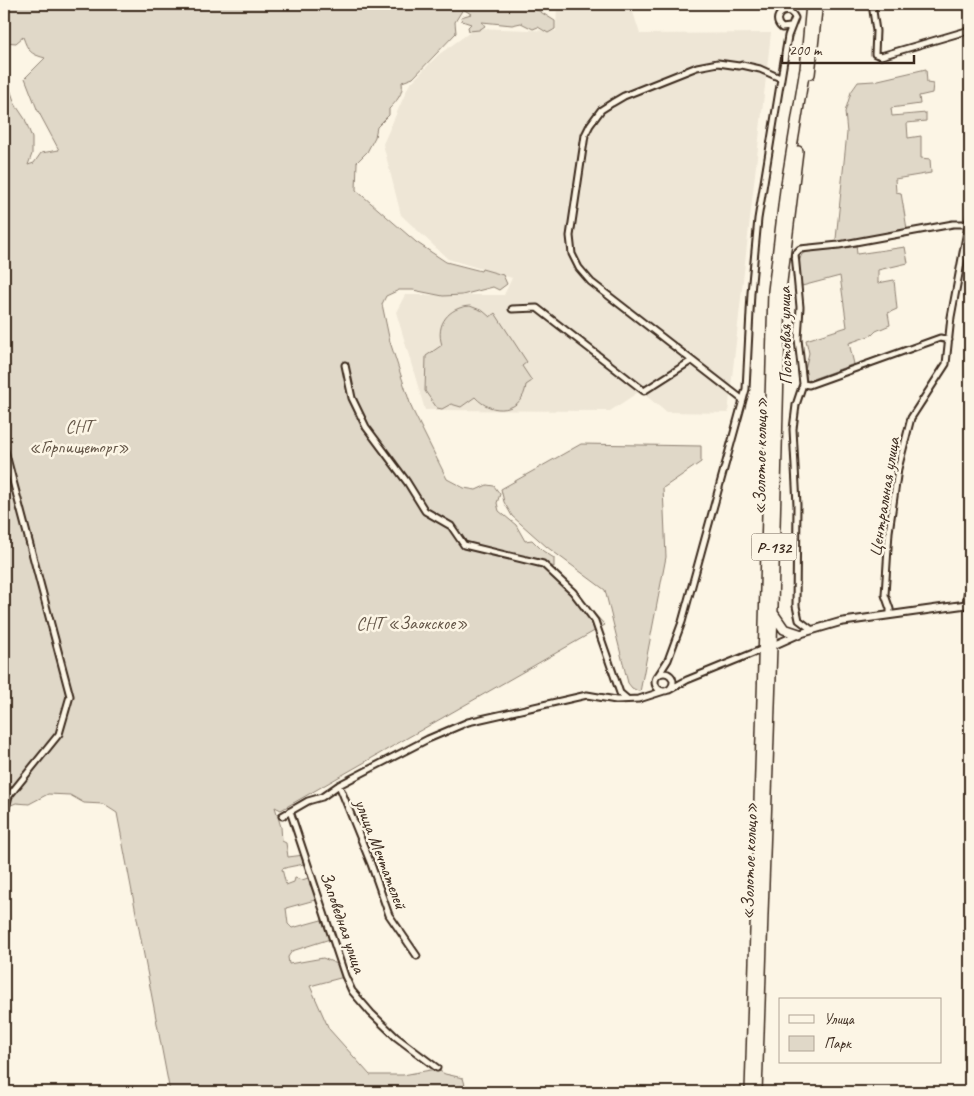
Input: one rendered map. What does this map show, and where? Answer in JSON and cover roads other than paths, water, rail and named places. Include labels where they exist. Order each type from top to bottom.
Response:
[{"type":"highway","name":"«Золотое кольцо»","points":[[750,1092],[773,291],[785,190],[801,100],[812,4]]},
{"type":"highway","name":"«Золотое кольцо»","points":[[757,1092],[773,613],[781,290],[792,190],[814,55],[817,4]]},
{"type":"highway","points":[[773,613],[784,629],[799,634]]},
{"type":"highway","points":[[762,649],[772,646]]},
{"type":"street","points":[[872,4],[876,30],[875,54],[881,56],[970,30]]},
{"type":"street","points":[[646,698],[651,694],[656,678],[668,660],[688,603],[743,400],[748,361],[751,293],[758,219],[780,78],[790,27],[794,23],[795,18],[792,13],[783,11],[778,14],[778,24],[788,36]]},
{"type":"street","points":[[782,28],[790,27]]},
{"type":"street","points":[[743,400],[591,282],[579,268],[572,254],[570,236],[585,135],[601,110],[624,96],[697,67],[718,63],[739,66],[742,64],[760,69],[780,78]]},
{"type":"street","name":"Центральная улица","points":[[890,614],[885,595],[889,532],[898,469],[911,418],[946,364],[951,317],[970,215]]},
{"type":"street","name":"Постовая улица","points":[[812,630],[799,620],[796,606],[797,506],[793,429],[796,405],[802,384],[798,339],[800,306],[795,254],[800,249],[839,245],[953,224],[969,224]]},
{"type":"street","points":[[512,309],[537,308],[644,391],[691,360]]},
{"type":"street","points":[[802,384],[810,385],[940,338],[948,340]]},
{"type":"street","points":[[345,365],[352,398],[366,427],[407,482],[425,511],[451,526],[464,545],[543,564],[573,592],[595,621],[620,693],[627,699]]},
{"type":"street","points":[[4,447],[70,696],[59,734],[10,796],[4,810]]},
{"type":"street","points":[[772,646],[799,634],[840,622],[968,604],[970,570]]},
{"type":"street","points":[[282,816],[308,801],[322,798],[339,785],[428,739],[468,722],[587,695],[616,700],[646,698],[762,649]]},
{"type":"street","points":[[667,690],[673,684],[668,668],[668,660]]},
{"type":"street","points":[[659,674],[664,672],[678,680],[687,680]]},
{"type":"street","points":[[655,685],[658,689],[667,690]]},
{"type":"street","name":"улица Мечтателей","points":[[339,785],[368,855],[388,915],[417,956]]},
{"type":"street","name":"Заповедная улица","points":[[290,811],[352,992],[396,1037],[437,1068]]},
{"type":"park label","name":"СНТ «Горпищеторг»","points":[[79,436]]},
{"type":"park label","name":"СНТ «Заокское»","points":[[412,623]]}]
